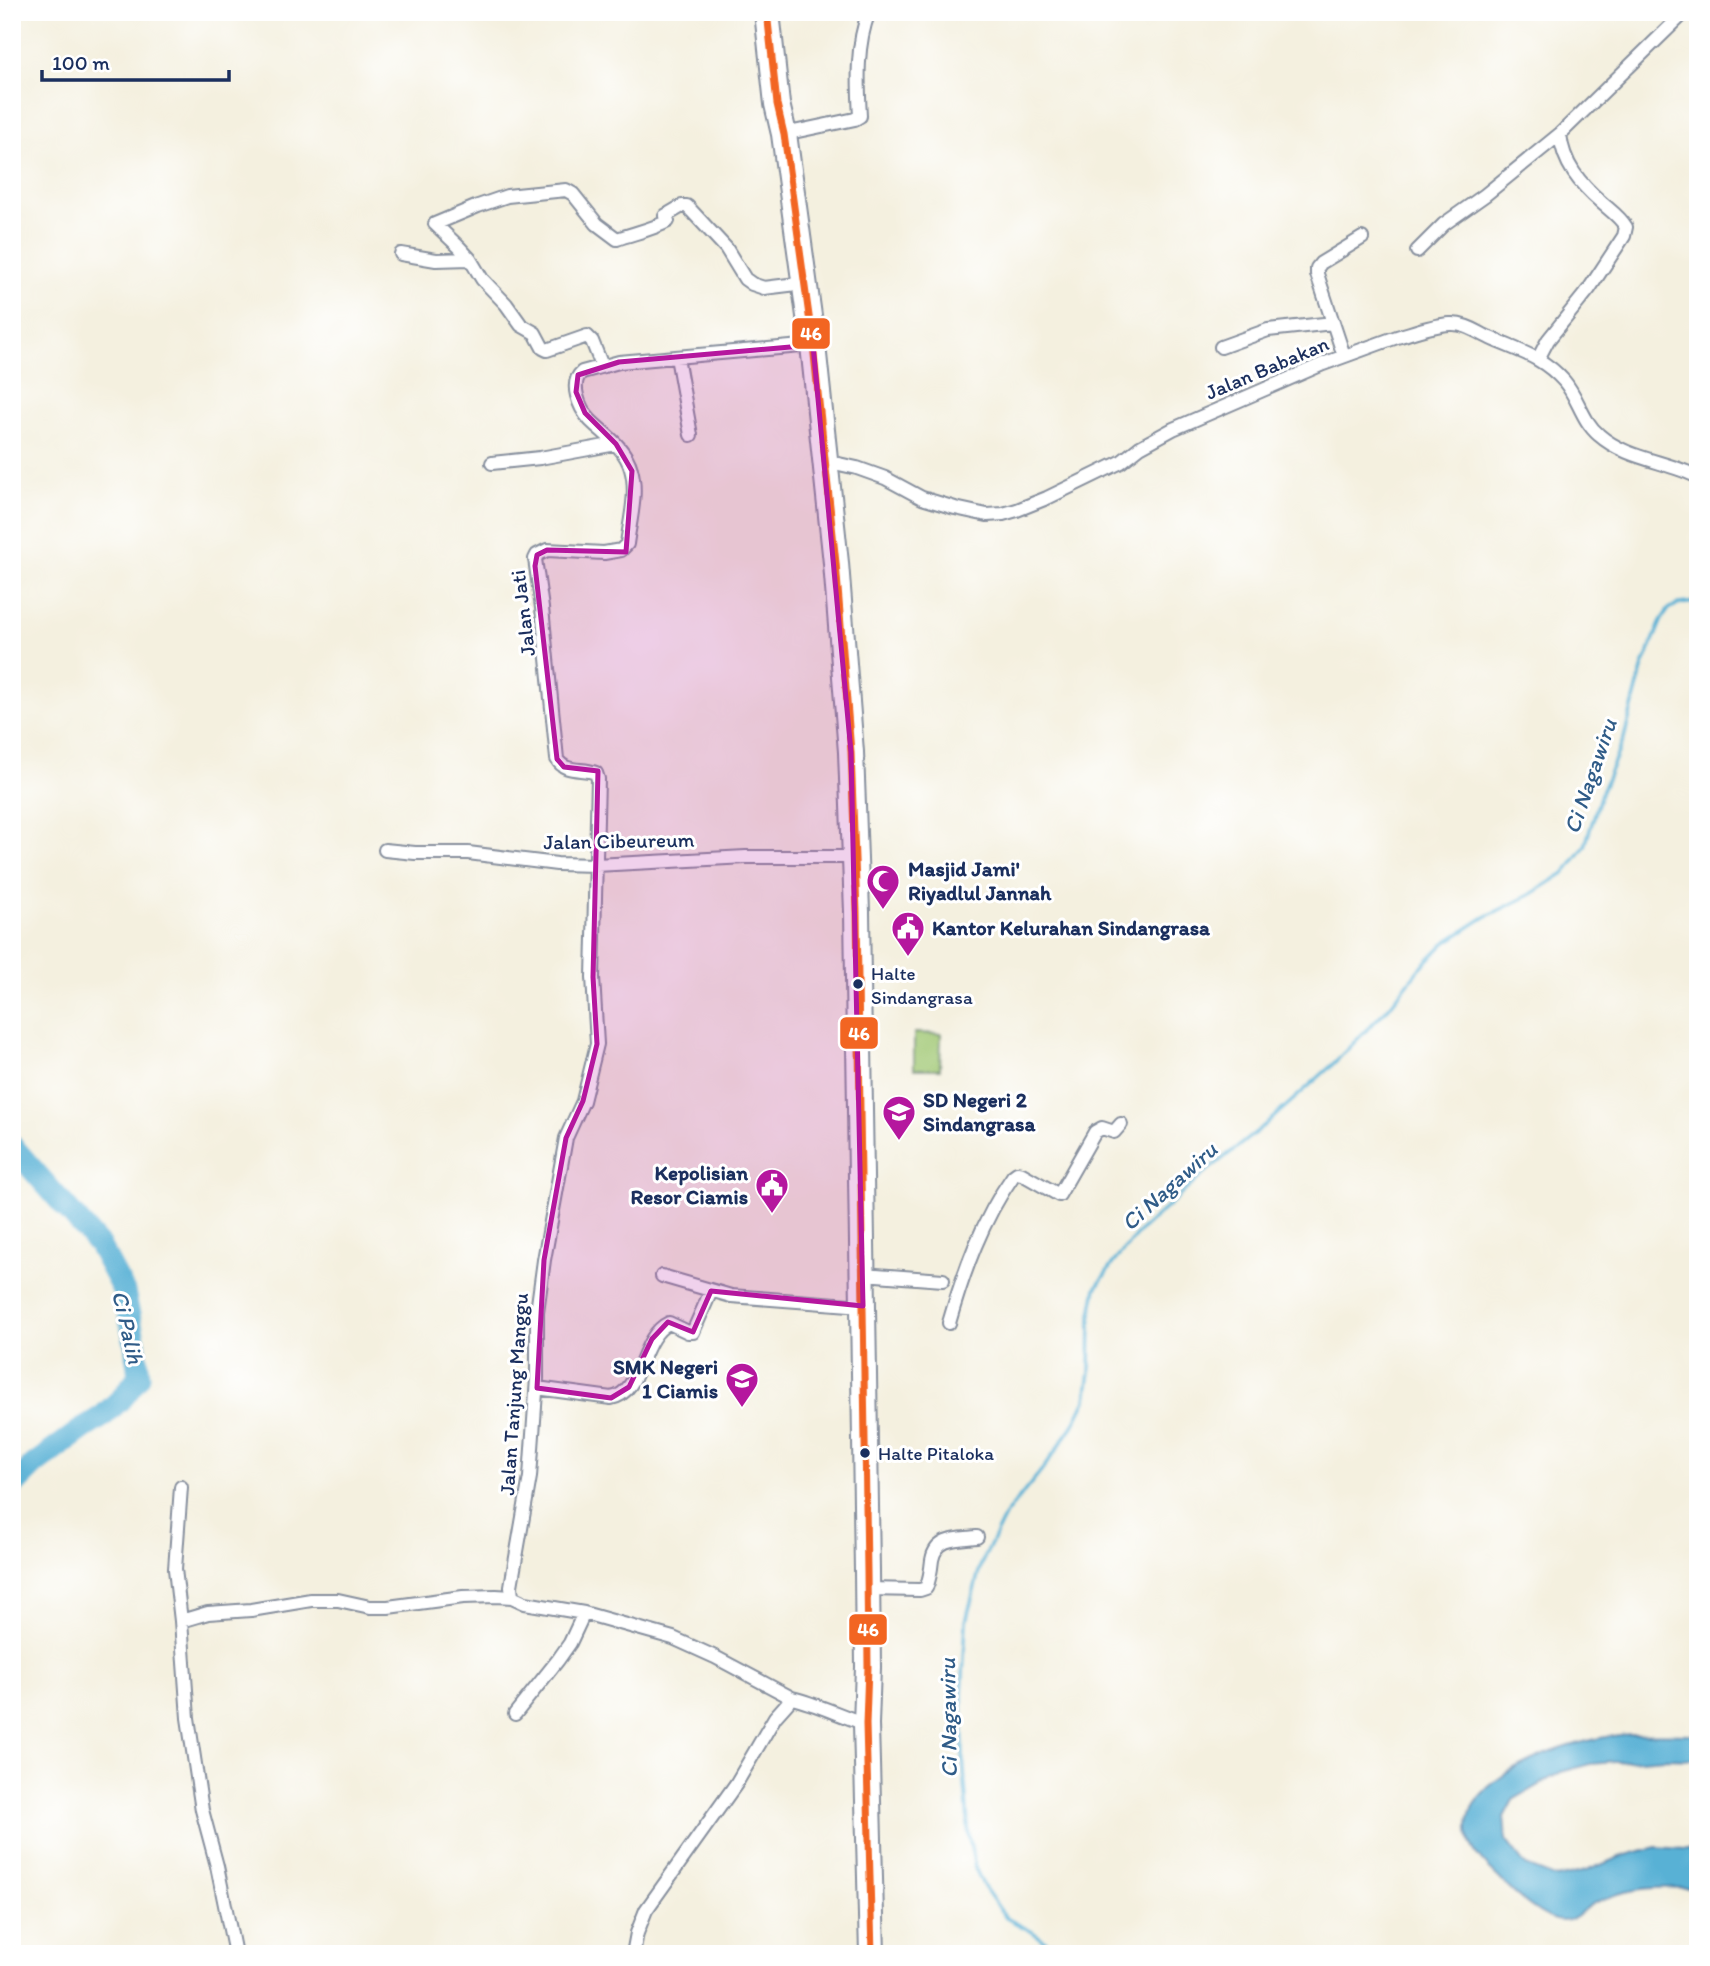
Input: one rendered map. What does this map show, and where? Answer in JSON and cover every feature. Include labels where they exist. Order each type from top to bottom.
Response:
[{"type":"highway","points":[[766,12],[813,345],[846,678],[855,857],[868,1667],[866,1724],[872,1954]]},
{"type":"street","points":[[784,134],[855,120],[860,116],[860,60],[869,12]]},
{"type":"street","points":[[1417,251],[1444,224],[1485,195],[1560,134],[1566,125],[1589,107],[1685,12]]},
{"type":"street","points":[[1538,359],[1563,319],[1589,289],[1626,227],[1574,175],[1564,157],[1560,134]]},
{"type":"street","points":[[602,366],[592,341],[587,336],[548,350],[543,348],[535,333],[522,325],[482,279],[470,259],[435,224],[507,196],[566,191],[573,194],[597,224],[617,239],[659,226],[668,221],[665,216],[687,206],[726,248],[745,279],[752,284],[764,288],[805,283]]},
{"type":"street","points":[[1344,356],[1317,268],[1363,238]]},
{"type":"street","points":[[401,254],[436,260],[470,259]]},
{"type":"street","points":[[1221,347],[1268,330],[1333,323]]},
{"type":"street","name":"Jalan Babakan","points":[[825,461],[885,478],[922,498],[955,508],[987,515],[1003,514],[1047,498],[1121,462],[1140,447],[1173,429],[1344,356],[1415,331],[1450,324],[1465,326],[1538,359],[1564,381],[1591,427],[1602,438],[1654,462],[1698,477]]},
{"type":"street","name":"Jalan Jati","points":[[596,865],[598,779],[592,770],[564,767],[557,759],[544,619],[535,559],[547,550],[604,553],[617,552],[624,548],[627,544],[634,488],[630,464],[616,444],[589,419],[576,392],[578,375],[620,362],[813,345]]},
{"type":"street","points":[[677,357],[691,435]]},
{"type":"street","points":[[492,463],[540,458],[616,444]]},
{"type":"street","name":"Jalan Cibeureum","points":[[385,850],[415,853],[457,852],[544,863],[596,865],[746,857],[855,857]]},
{"type":"street","name":"Jalan Tanjung Manggu","points":[[512,1597],[513,1568],[530,1477],[537,1388],[537,1312],[544,1260],[566,1138],[583,1101],[597,1044],[593,977],[596,865]]},
{"type":"street","points":[[949,1322],[982,1231],[1013,1176],[1022,1174],[1056,1200],[1094,1132],[1102,1128],[1114,1132],[1121,1124]]},
{"type":"street","points":[[863,1274],[943,1280]]},
{"type":"street","points":[[662,1276],[731,1296],[863,1306]]},
{"type":"street","points":[[537,1388],[611,1398],[617,1396],[629,1387],[652,1339],[660,1329],[669,1323],[693,1332],[711,1291]]},
{"type":"street","points":[[181,1487],[175,1569],[188,1718],[202,1810],[217,1866],[235,1954]]},
{"type":"street","points":[[866,1588],[926,1588],[936,1547],[943,1542],[977,1536]]},
{"type":"street","points":[[181,1621],[208,1613],[251,1610],[311,1600],[338,1600],[370,1607],[388,1607],[472,1597],[512,1597],[525,1603],[584,1613],[673,1638],[792,1698],[866,1724]]},
{"type":"street","points":[[515,1714],[558,1660],[584,1613]]},
{"type":"street","points":[[633,1954],[637,1933],[646,1910],[736,1784],[775,1717],[792,1698]]},
{"type":"highlighted area","points":[[813,345],[851,752],[863,1306],[711,1291],[693,1332],[668,1322],[652,1339],[629,1387],[611,1398],[537,1388],[544,1260],[566,1138],[583,1101],[597,1044],[593,977],[598,771],[564,767],[557,759],[535,566],[537,555],[547,550],[626,552],[632,471],[616,444],[585,413],[576,392],[578,375],[619,362]]},
{"type":"green space","points":[[914,1033],[941,1034],[940,1069],[914,1069]]},
{"type":"water","points":[[1698,1734],[1698,1759],[1665,1758],[1590,1764],[1561,1772],[1513,1800],[1504,1817],[1506,1840],[1526,1866],[1557,1878],[1656,1847],[1698,1850],[1698,1888],[1628,1891],[1599,1901],[1574,1918],[1562,1921],[1546,1916],[1521,1898],[1474,1850],[1469,1838],[1470,1816],[1480,1797],[1497,1780],[1519,1766],[1569,1746],[1612,1736]]},
{"type":"waterway","name":"Ci Nagawiru","points":[[1064,1954],[1031,1931],[1006,1918],[984,1887],[975,1868],[969,1837],[962,1695],[966,1621],[981,1564],[1006,1514],[1045,1466],[1073,1426],[1086,1400],[1090,1372],[1091,1314],[1096,1288],[1139,1232],[1330,1067],[1389,1007],[1420,968],[1445,943],[1485,917],[1530,895],[1566,872],[1585,846],[1601,793],[1624,738],[1643,666],[1662,619],[1669,609],[1678,604],[1698,602]]},
{"type":"waterway","name":"Ci Palih","points":[[12,1146],[99,1245],[124,1292],[139,1376],[124,1396],[103,1416],[35,1464],[12,1487]]},
{"type":"transit line","name":"46","points":[[767,12],[777,104],[784,134],[813,345],[836,563],[851,752],[857,912],[867,1571],[866,1724],[872,1954]]},
{"type":"place","name":"Masjid Jami' Riyadlul Jannah","points":[[883,911]]},
{"type":"place","name":"Kantor Kelurahan Sindangrasa","points":[[908,958]]},
{"type":"place","name":"Halte Sindangrasa","points":[[858,984]]},
{"type":"place","name":"SD Negeri 2 Sindangrasa","points":[[899,1142]]},
{"type":"place","name":"Kepolisian Resor Ciamis","points":[[772,1215]]},
{"type":"place","name":"SMK Negeri 1 Ciamis","points":[[742,1409]]},
{"type":"place","name":"Halte Pitaloka","points":[[865,1453]]}]
